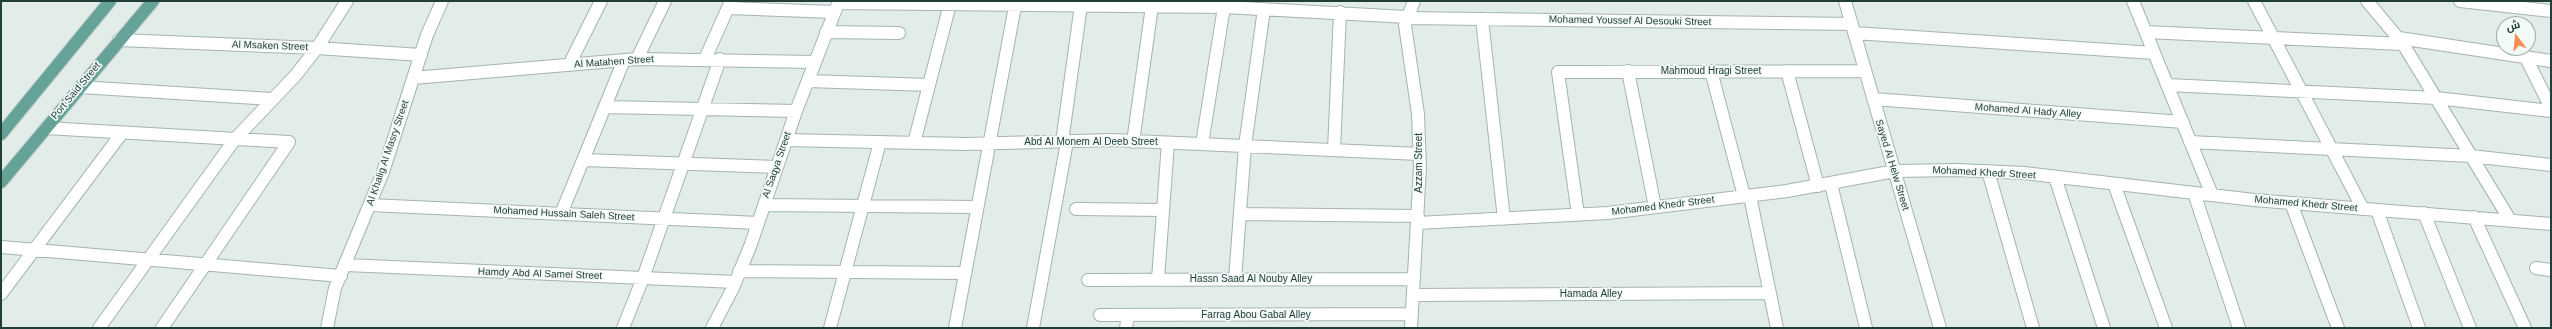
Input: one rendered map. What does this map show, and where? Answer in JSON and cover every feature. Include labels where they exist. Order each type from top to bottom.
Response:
[{"type":"main road","points":[[1,134],[110,1]]},
{"type":"main road","name":"Port Said Street","points":[[1,182],[153,1]]},
{"type":"street","points":[[99,328],[235,139],[295,76],[317,48],[347,1]]},
{"type":"street","name":"Al Khalig Al Masry Street","points":[[327,328],[330,306],[383,172],[421,55],[442,1]]},
{"type":"street","points":[[569,65],[601,1]]},
{"type":"street","points":[[637,59],[665,1]]},
{"type":"street","name":"Azzam Street","points":[[1411,328],[1418,220],[1419,154],[1417,99],[1412,57],[1405,31],[1407,17],[1414,1]]},
{"type":"street","name":"Sayed Al Helw Street","points":[[1846,1],[1864,71],[1895,171],[1940,328]]},
{"type":"street","points":[[2133,1],[2212,195]]},
{"type":"street","points":[[2254,1],[2363,209]]},
{"type":"street","points":[[2367,1],[2401,41],[2510,220]]},
{"type":"street","points":[[2460,1],[2482,2],[2551,11]]},
{"type":"street","points":[[955,328],[1015,3]]},
{"type":"street","name":"Mohamed Youssef Al Desouki Street","points":[[730,4],[837,5],[1015,3],[1081,5],[1098,3],[1152,6],[1171,4],[1232,5],[1264,9],[1340,12],[1407,17],[1853,28],[2154,52]]},
{"type":"street","points":[[705,59],[730,4]]},
{"type":"street","points":[[914,143],[950,4]]},
{"type":"street","name":"Al Saqya Street","points":[[712,328],[737,277],[758,223],[796,111],[837,5]]},
{"type":"street","points":[[1033,328],[1064,142],[1081,5]]},
{"type":"street","points":[[1202,144],[1232,5]]},
{"type":"street","points":[[1133,142],[1152,6]]},
{"type":"street","points":[[1235,279],[1245,146],[1264,9]]},
{"type":"street","points":[[1334,150],[1340,12]]},
{"type":"street","points":[[1482,19],[1504,219]]},
{"type":"street","points":[[826,32],[899,33]]},
{"type":"street","points":[[2146,32],[2273,38],[2401,41],[2551,61]]},
{"type":"street","name":"Al Msaken Street","points":[[119,40],[317,48],[421,55]]},
{"type":"street","points":[[2526,58],[2551,110]]},
{"type":"street","name":"Al Matahen Street","points":[[414,78],[637,59],[720,59],[815,62]]},
{"type":"street","points":[[623,328],[643,278],[704,109],[720,59]]},
{"type":"street","points":[[561,214],[624,60]]},
{"type":"street","points":[[1628,71],[1655,207]]},
{"type":"street","points":[[1711,71],[1747,196],[1777,328]]},
{"type":"street","points":[[1787,71],[1824,185],[1866,328]]},
{"type":"street","name":"Mahmoud Hragi Street","points":[[1578,215],[1558,72],[1864,71]]},
{"type":"street","points":[[808,81],[929,85]]},
{"type":"street","points":[[2168,85],[2436,98],[2551,110]]},
{"type":"street","points":[[80,87],[272,99]]},
{"type":"street","name":"Mohamed Al Hady Alley","points":[[1873,99],[2183,122]]},
{"type":"street","points":[[605,107],[796,111]]},
{"type":"street","points":[[46,128],[290,142],[162,328]]},
{"type":"street","points":[[1,294],[122,133]]},
{"type":"street","name":"Abd Al Monem Al Deeb Street","points":[[786,140],[914,143],[1133,142],[1419,154]]},
{"type":"street","points":[[830,328],[880,142]]},
{"type":"street","points":[[2190,142],[2471,156],[2551,165]]},
{"type":"street","points":[[1158,279],[1168,143]]},
{"type":"street","points":[[583,160],[777,167]]},
{"type":"street","name":"Mohamed Khedr Street","points":[[1240,214],[1418,220],[1504,219],[1578,215],[1747,196],[1824,185],[1895,171],[1988,171],[2291,203],[2551,224]]},
{"type":"street","points":[[1988,171],[2033,328]]},
{"type":"street","points":[[2055,177],[2104,328]]},
{"type":"street","points":[[2114,184],[2166,328]]},
{"type":"street","points":[[2194,193],[2239,328]]},
{"type":"street","points":[[2291,203],[2338,328]]},
{"type":"street","name":"Mohamed Hussain Saleh Street","points":[[370,205],[758,223]]},
{"type":"street","points":[[764,205],[977,207]]},
{"type":"street","points":[[1076,210],[1163,210]]},
{"type":"street","points":[[2377,210],[2419,328]]},
{"type":"street","points":[[2424,213],[2470,328]]},
{"type":"street","points":[[2474,217],[2525,328]]},
{"type":"street","name":"Hamdy Abd Al Samei Street","points":[[1,248],[206,264],[343,270],[643,278],[737,277],[845,272],[964,273]]},
{"type":"street","points":[[2536,268],[2551,270]]},
{"type":"street","name":"Hassn Saad Al Nouby Alley","points":[[1088,280],[1414,279]]},
{"type":"street","name":"Hamada Alley","points":[[1413,295],[1770,293]]},
{"type":"street","name":"Farrag Abou Gabal Alley","points":[[1100,315],[1412,314]]},
{"type":"street","points":[[1126,328],[1128,315]]}]
